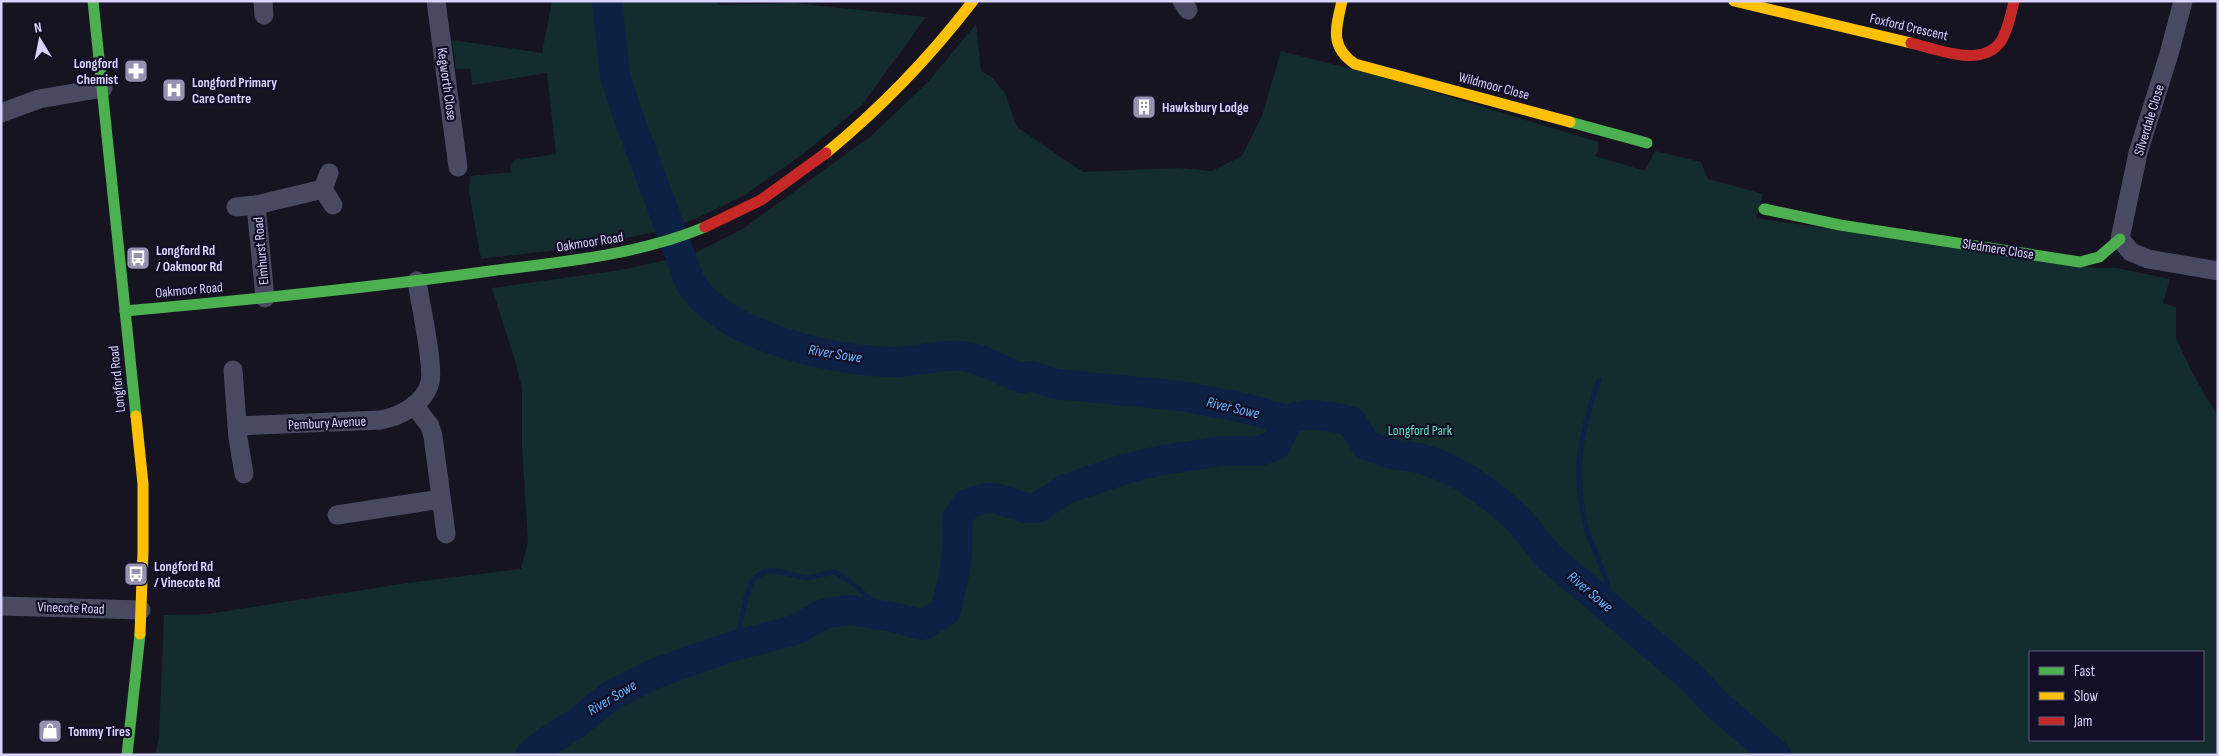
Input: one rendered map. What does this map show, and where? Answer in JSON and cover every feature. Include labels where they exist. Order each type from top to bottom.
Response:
[{"type":"street","name":"Longford Road","points":[[93,1],[143,484],[144,544],[141,610],[127,755]]},
{"type":"street","name":"Kegworth Close","points":[[436,1],[458,167]]},
{"type":"street","name":"Oakmoor Road","points":[[125,311],[417,282],[601,256],[662,244],[728,218],[757,201],[832,148],[900,88],[973,1]]},
{"type":"street","name":"Wildmoor Close","points":[[1342,1],[1337,29],[1338,50],[1345,58],[1355,64],[1647,143]]},
{"type":"street","name":"Foxford Crescent","points":[[1734,1],[1967,56],[1980,57],[1993,51],[2000,43],[2005,33],[2014,1]]},
{"type":"street","name":"Silverdale Close","points":[[2120,240],[2138,153],[2184,1]]},
{"type":"street","points":[[1,113],[39,99],[103,88]]},
{"type":"street","name":"Elmhurst Road","points":[[236,207],[256,204],[326,181],[333,205]]},
{"type":"street","name":"Elmhurst Road","points":[[256,204],[265,298]]},
{"type":"street","name":"Sledmere Close","points":[[1764,209],[1840,225],[2080,262],[2099,257],[2120,240]]},
{"type":"street","points":[[2120,240],[2131,252],[2148,259],[2218,271]]},
{"type":"street","name":"Pembury Avenue","points":[[237,426],[380,420],[393,418],[414,405],[430,382],[430,362],[417,282]]},
{"type":"street","points":[[233,370],[237,426],[244,474]]},
{"type":"street","points":[[414,405],[430,426],[433,436],[446,534]]},
{"type":"street","points":[[337,515],[441,499]]},
{"type":"street","name":"Vinecote Road","points":[[1,606],[141,610]]},
{"type":"green space","points":[[552,1],[716,1],[718,5],[795,3],[926,17],[862,105],[803,154],[743,196],[695,219],[655,232],[584,247],[481,259],[469,191],[470,176],[512,172],[510,166],[515,160],[556,154],[547,73],[472,85],[471,69],[456,69],[452,40],[542,53]]},
{"type":"green space","name":"Longford Park","points":[[976,24],[981,71],[993,78],[1005,93],[1017,127],[1083,172],[1179,168],[1212,171],[1242,156],[1262,116],[1281,51],[1398,81],[1598,142],[1598,151],[1595,156],[1645,171],[1655,151],[1701,162],[1708,179],[1763,194],[1756,218],[2097,268],[2117,268],[2170,279],[2163,303],[2176,307],[2176,338],[2193,374],[2218,417],[2218,755],[155,755],[159,738],[164,615],[207,614],[407,583],[521,569],[528,542],[522,447],[522,388],[492,288],[621,270],[693,254],[744,228],[871,136],[928,82]]},
{"type":"waterway","name":"River Sowe","points":[[607,1],[615,75],[626,110],[690,282],[705,301],[726,317],[751,331],[779,342],[838,356],[889,362],[943,356],[969,357],[1022,378],[1031,376],[1056,384],[1181,396],[1245,408],[1289,421]]},
{"type":"waterway","points":[[1599,380],[1592,399],[1583,436],[1579,472],[1582,510],[1587,530],[1607,582],[1606,607]]},
{"type":"waterway","name":"River Sowe","points":[[530,755],[577,723],[610,696],[654,674],[727,648],[795,630],[826,613],[851,610],[897,618],[922,625],[945,612],[956,566],[958,543],[957,518],[967,504],[985,498],[999,499],[1025,508],[1037,508],[1066,489],[1125,469],[1158,461],[1222,451],[1260,451],[1276,445],[1288,422],[1302,415],[1338,418],[1352,422],[1366,445],[1391,454],[1419,458],[1442,466],[1467,479],[1494,498],[1519,520],[1549,557],[1693,679],[1715,703],[1776,755]]},
{"type":"waterway","points":[[727,648],[739,631],[746,598],[753,579],[766,571],[777,571],[806,578],[835,572],[855,585],[888,616]]},
{"type":"traffic: fast","points":[[93,1],[136,416]]},
{"type":"traffic: fast","points":[[1570,122],[1647,143]]},
{"type":"traffic: fast","points":[[1764,209],[1840,225],[2080,262],[2099,257],[2120,239]]},
{"type":"traffic: fast","points":[[125,311],[354,288],[572,261],[627,251],[679,237],[705,227]]},
{"type":"traffic: fast","points":[[127,755],[140,634]]},
{"type":"traffic: slow","points":[[826,153],[904,81],[940,42],[973,1]]},
{"type":"traffic: slow","points":[[1342,1],[1336,36],[1341,50],[1355,64],[1570,122]]},
{"type":"traffic: slow","points":[[1734,1],[1911,43]]},
{"type":"traffic: slow","points":[[136,416],[143,484],[140,634]]},
{"type":"traffic: jam","points":[[1911,43],[1959,55],[1983,54],[1993,49],[2001,41],[2014,1]]},
{"type":"traffic: jam","points":[[705,227],[761,200],[826,153]]},
{"type":"place","name":"Longford Chemist","points":[[136,71]]},
{"type":"place","name":"Longford Primary Care Centre","points":[[174,90]]},
{"type":"place","name":"Hawksbury Lodge","points":[[1144,107]]},
{"type":"place","name":"Longford Rd / Oakmoor Rd","points":[[138,258]]},
{"type":"place","name":"Longford Rd / Vinecote Rd","points":[[136,574]]},
{"type":"place","name":"Tommy Tires","points":[[50,731]]}]
